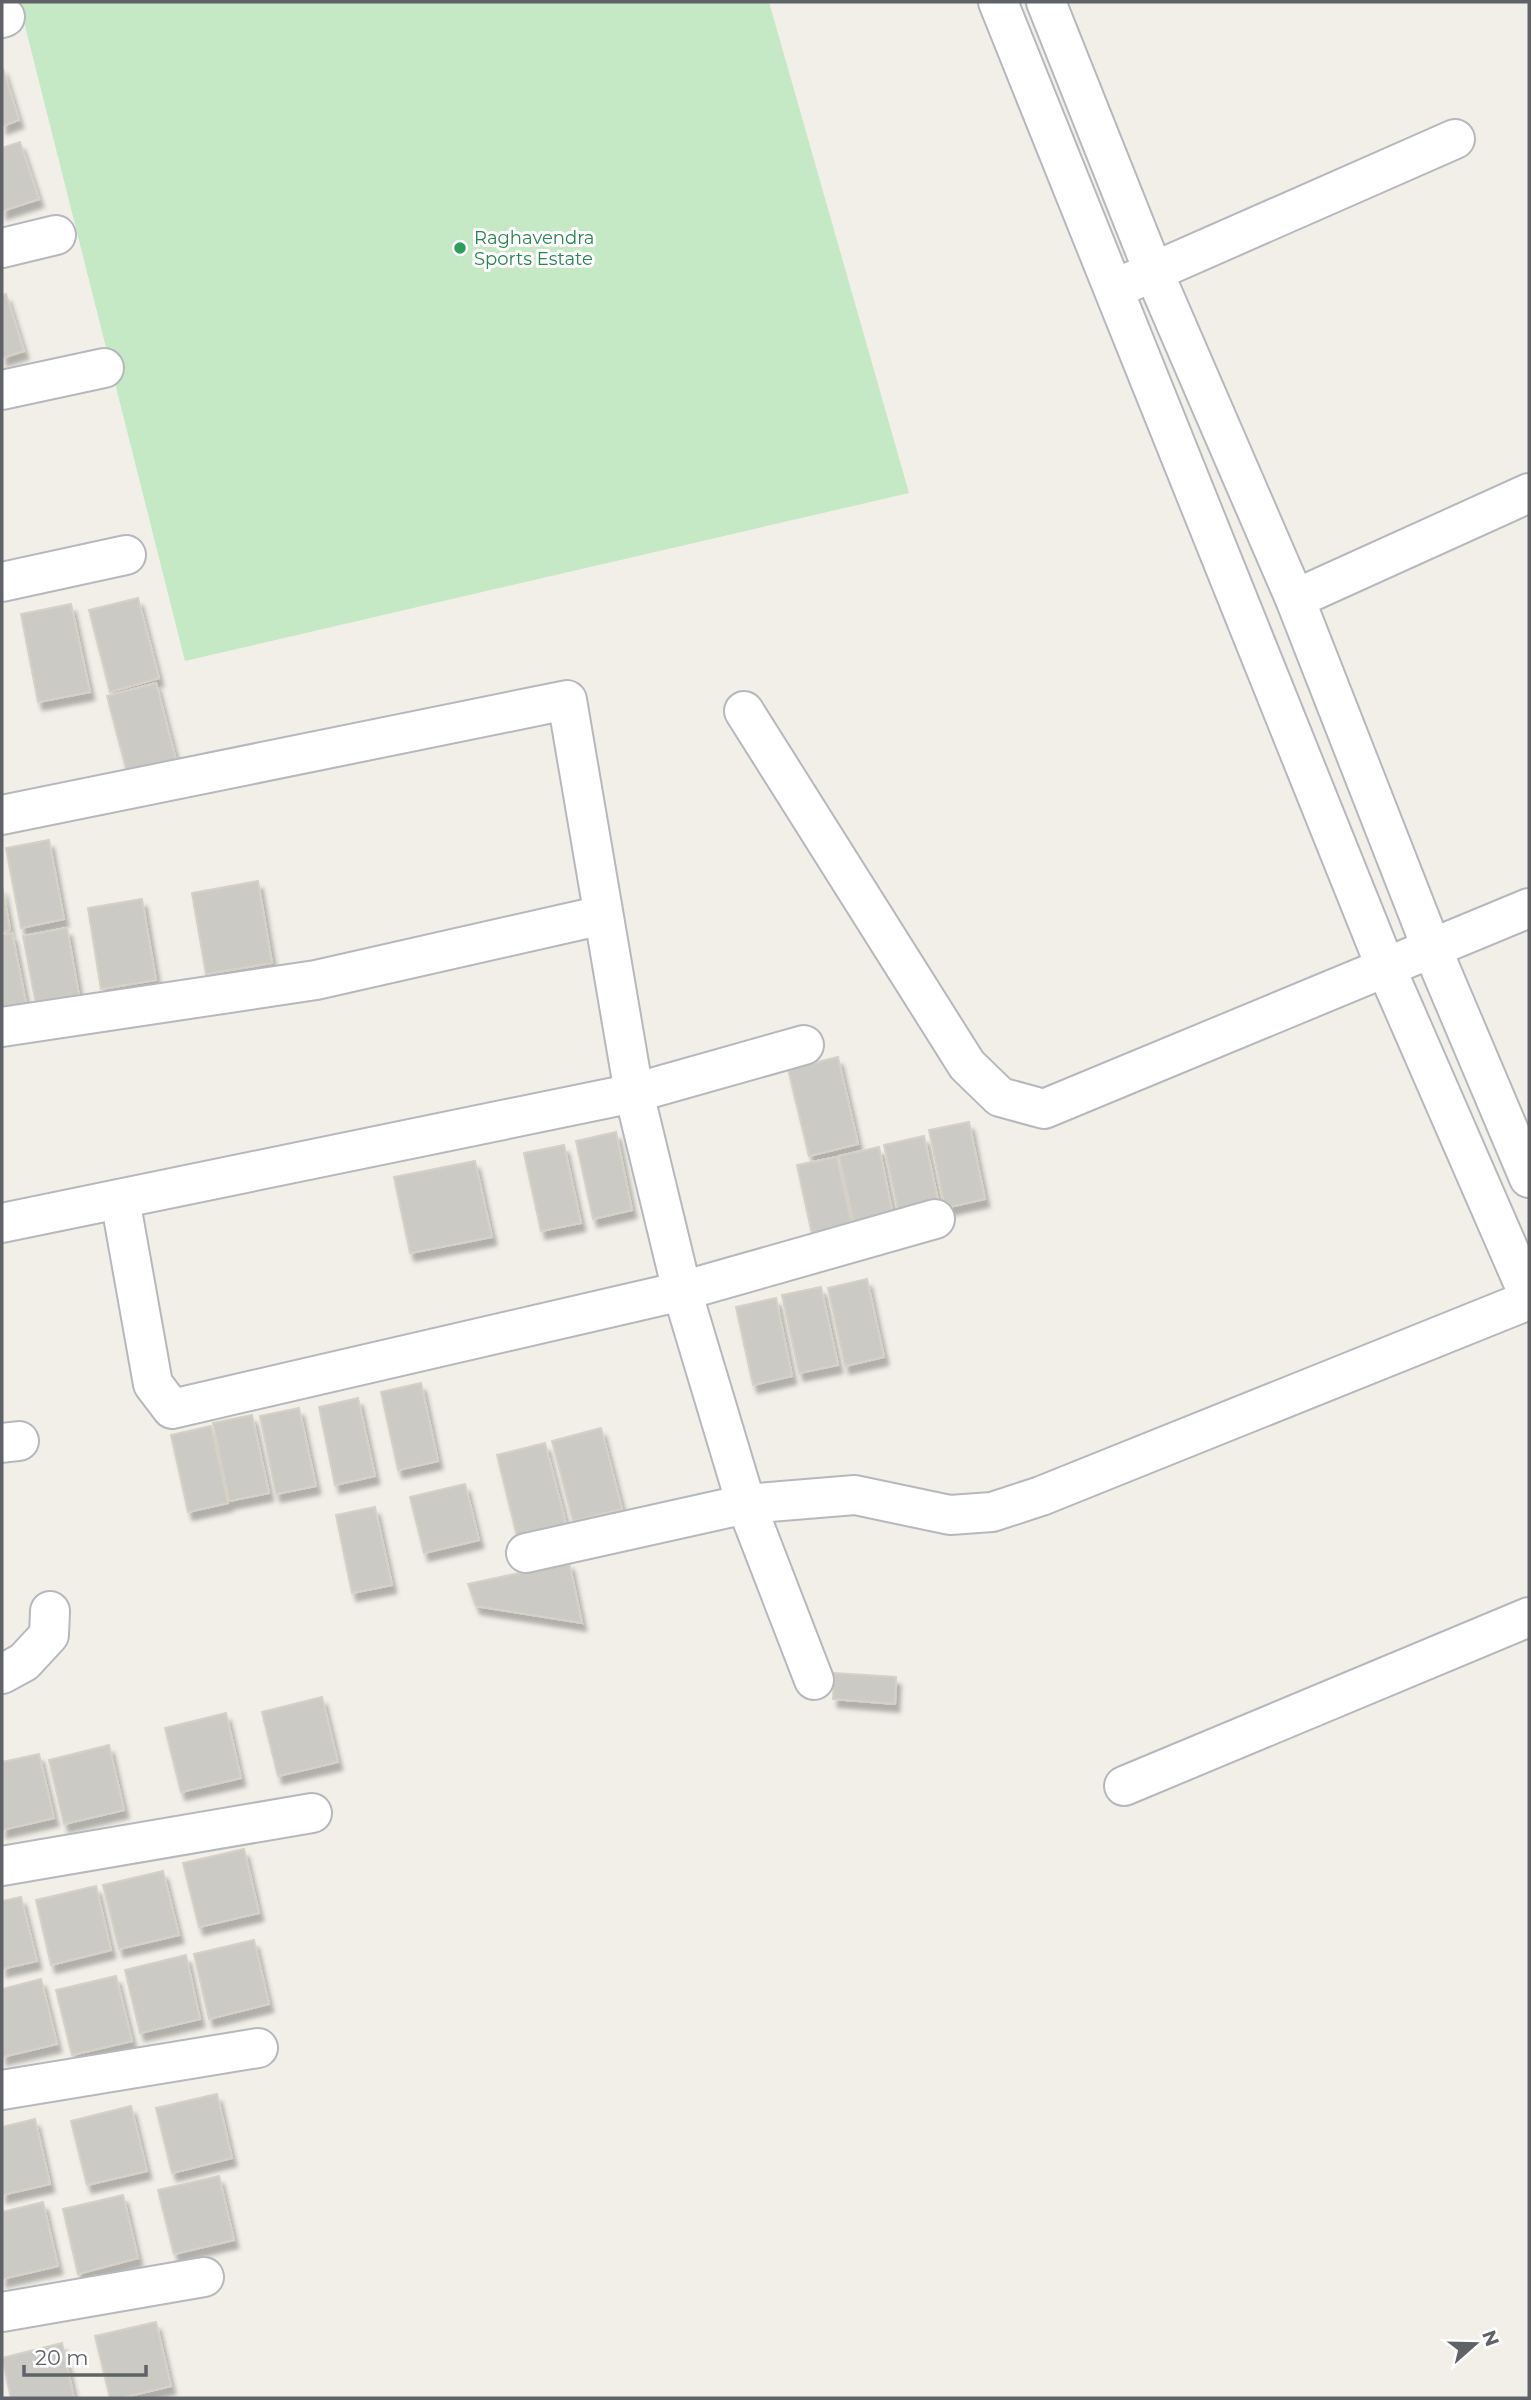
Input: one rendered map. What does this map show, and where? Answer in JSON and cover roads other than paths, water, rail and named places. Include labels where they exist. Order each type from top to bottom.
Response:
[{"type":"street","points":[[526,1553],[747,1504],[855,1495],[950,1515],[992,1512],[1054,1491],[1529,1298],[1386,968],[999,2]]},
{"type":"street","points":[[1046,2],[1154,273],[1295,599],[1433,949],[1529,1178]]},
{"type":"street","points":[[1113,289],[1455,139]]},
{"type":"street","points":[[2,248],[56,235]]},
{"type":"street","points":[[2,390],[104,368]]},
{"type":"street","points":[[1295,599],[1529,494]]},
{"type":"street","points":[[2,582],[126,555]]},
{"type":"street","points":[[2,815],[567,701],[634,1093],[682,1291],[747,1504],[814,1680]]},
{"type":"street","points":[[744,711],[967,1065],[1000,1097],[1044,1109],[1529,908]]},
{"type":"street","points":[[2,1027],[316,980],[603,915]]},
{"type":"street","points":[[2,1223],[634,1093],[804,1045]]},
{"type":"street","points":[[120,1199],[153,1384],[172,1409],[682,1291],[934,1219]]},
{"type":"street","points":[[2,1674],[24,1662],[49,1635],[50,1611]]},
{"type":"street","points":[[1124,1786],[1529,1617]]},
{"type":"street","points":[[2,1866],[312,1813]]},
{"type":"street","points":[[2,2090],[258,2048]]},
{"type":"street","points":[[2,2312],[204,2277]]},
{"type":"place","name":"Raghavendra Sports Estate","points":[[460,248]]}]
